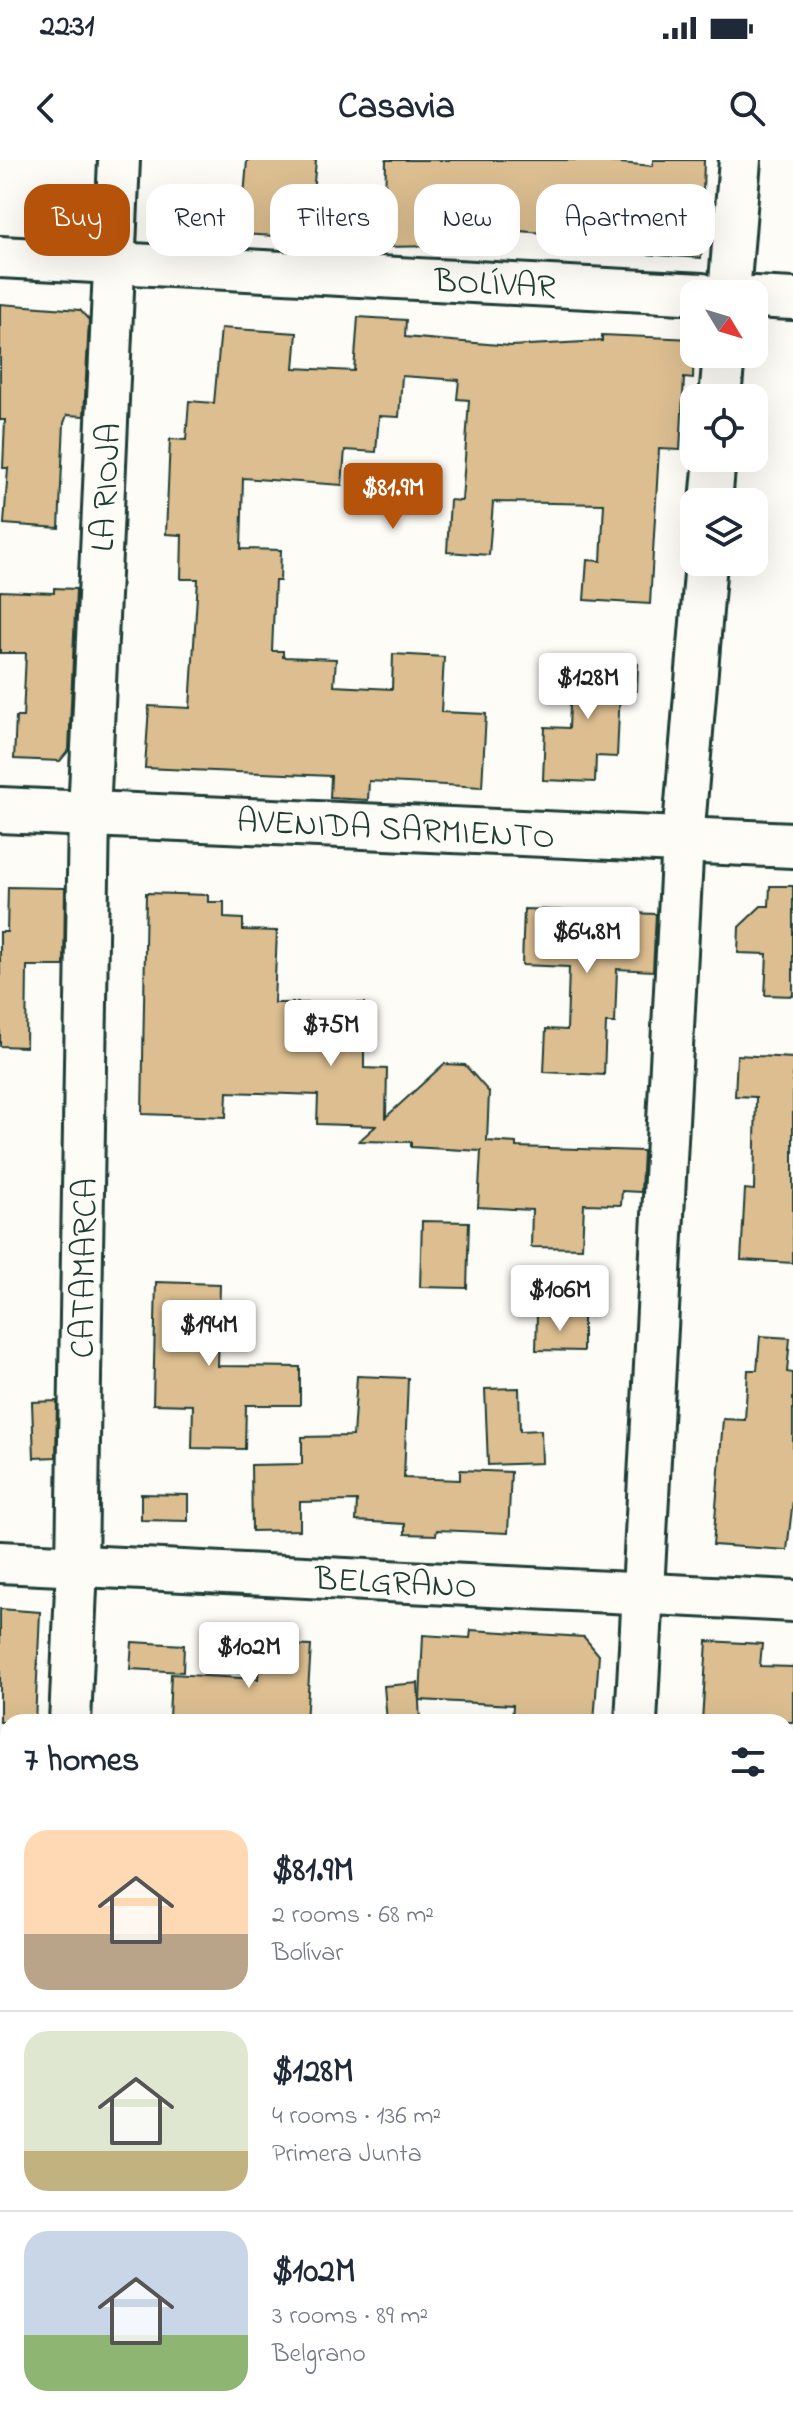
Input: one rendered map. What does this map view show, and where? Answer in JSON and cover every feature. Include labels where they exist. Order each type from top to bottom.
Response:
[{"type":"main road","name":"AVENIDA SARMIENTO","points":[[0,810],[793,845]]},
{"type":"street","name":"LA RIOJA","points":[[89,814],[119,160]]},
{"type":"street","points":[[730,280],[740,160]]},
{"type":"street","name":"BOLÍVAR","points":[[0,257],[680,293]]},
{"type":"street","points":[[768,298],[793,299]]},
{"type":"street","points":[[636,1714],[683,840],[705,576]]},
{"type":"street","name":"CATAMARCA","points":[[70,1714],[77,1566],[89,814]]},
{"type":"street","name":"BELGRANO","points":[[0,1562],[793,1601]]},
{"type":"building","points":[[247,160],[316,160],[314,184],[270,184],[270,236],[254,235],[254,184],[245,184]]},
{"type":"building","points":[[386,160],[585,160],[653,166],[653,160],[704,160],[703,184],[536,184],[536,232],[520,231],[520,184],[414,184],[414,246],[398,247],[398,184],[385,184]]},
{"type":"building","points":[[0,304],[80,310],[89,320],[84,416],[67,415],[64,423],[59,528],[4,524],[8,468],[3,468],[5,420],[0,420]]},
{"type":"building","points":[[358,317],[406,320],[405,337],[511,346],[602,341],[602,335],[680,338],[680,368],[693,368],[693,379],[684,378],[684,384],[680,384],[680,450],[659,449],[650,604],[584,600],[587,560],[601,561],[604,504],[493,502],[489,555],[447,552],[450,500],[462,501],[469,400],[457,399],[459,380],[402,376],[399,417],[379,416],[376,452],[345,450],[342,485],[243,478],[241,549],[281,550],[280,581],[275,581],[272,651],[283,651],[283,657],[336,659],[334,686],[392,689],[393,654],[444,657],[441,712],[486,714],[482,787],[369,781],[368,800],[330,798],[331,776],[145,768],[149,706],[190,708],[198,579],[181,579],[182,535],[166,534],[170,439],[186,440],[189,401],[214,403],[221,328],[297,333],[294,368],[354,371]]},
{"type":"building","points":[[54,588],[76,589],[69,750],[60,761],[14,759],[16,717],[23,717],[26,653],[0,653],[0,591],[54,593]]},
{"type":"building","points":[[572,661],[638,664],[637,691],[620,690],[617,757],[596,756],[595,782],[543,780],[545,727],[569,728]]},
{"type":"building","points":[[770,886],[793,886],[793,996],[765,995],[767,954],[738,953],[739,927],[761,906],[769,906]]},
{"type":"building","points":[[8,887],[65,888],[64,966],[27,966],[26,1047],[0,1046],[0,932],[7,932]]},
{"type":"building","points":[[146,893],[208,895],[208,902],[224,902],[224,918],[243,919],[243,930],[277,931],[274,1003],[364,1003],[364,1068],[387,1069],[386,1117],[444,1064],[465,1065],[489,1092],[487,1141],[516,1143],[516,1147],[643,1151],[641,1192],[622,1191],[621,1205],[584,1204],[582,1248],[531,1247],[532,1210],[478,1207],[481,1151],[411,1147],[411,1142],[359,1141],[376,1126],[317,1124],[318,1095],[227,1092],[226,1117],[142,1114]]},
{"type":"building","points":[[524,909],[656,914],[653,971],[617,969],[615,1023],[606,1023],[604,1075],[544,1072],[546,1029],[567,1030],[569,967],[522,965]]},
{"type":"building","points":[[737,1055],[793,1058],[793,1263],[741,1260],[745,1189],[754,1190],[756,1097],[735,1096]]},
{"type":"building","points":[[422,1221],[469,1222],[467,1288],[420,1287]]},
{"type":"building","points":[[156,1282],[220,1284],[218,1366],[300,1367],[300,1405],[246,1405],[245,1449],[192,1448],[193,1405],[153,1404]]},
{"type":"building","points":[[537,1315],[583,1316],[583,1351],[536,1350]]},
{"type":"building","points":[[760,1336],[790,1338],[787,1372],[793,1373],[793,1500],[787,1550],[713,1545],[723,1419],[745,1420],[748,1370],[757,1370]]},
{"type":"building","points":[[357,1376],[408,1378],[404,1478],[460,1480],[460,1470],[511,1472],[508,1533],[437,1530],[436,1535],[405,1534],[405,1524],[356,1521],[357,1501],[300,1502],[300,1530],[252,1531],[251,1465],[302,1464],[302,1437],[353,1436]]},
{"type":"building","points":[[519,1388],[520,1431],[541,1430],[542,1463],[488,1465],[485,1389]]},
{"type":"building","points":[[57,1401],[56,1457],[34,1458],[32,1402]]},
{"type":"building","points":[[141,1494],[188,1495],[188,1521],[141,1520]]},
{"type":"building","points":[[0,1609],[40,1612],[35,1714],[0,1714]]},
{"type":"building","points":[[471,1630],[584,1637],[599,1655],[595,1714],[512,1714],[513,1705],[420,1700],[423,1635],[470,1638]]},
{"type":"building","points":[[707,1641],[762,1644],[760,1666],[793,1667],[793,1714],[702,1714]]},
{"type":"building","points":[[132,1642],[184,1645],[183,1672],[130,1669]]},
{"type":"building","points":[[260,1644],[311,1646],[307,1714],[169,1714],[171,1674],[258,1679]]},
{"type":"building","points":[[418,1683],[420,1714],[386,1714],[384,1686]]}]
